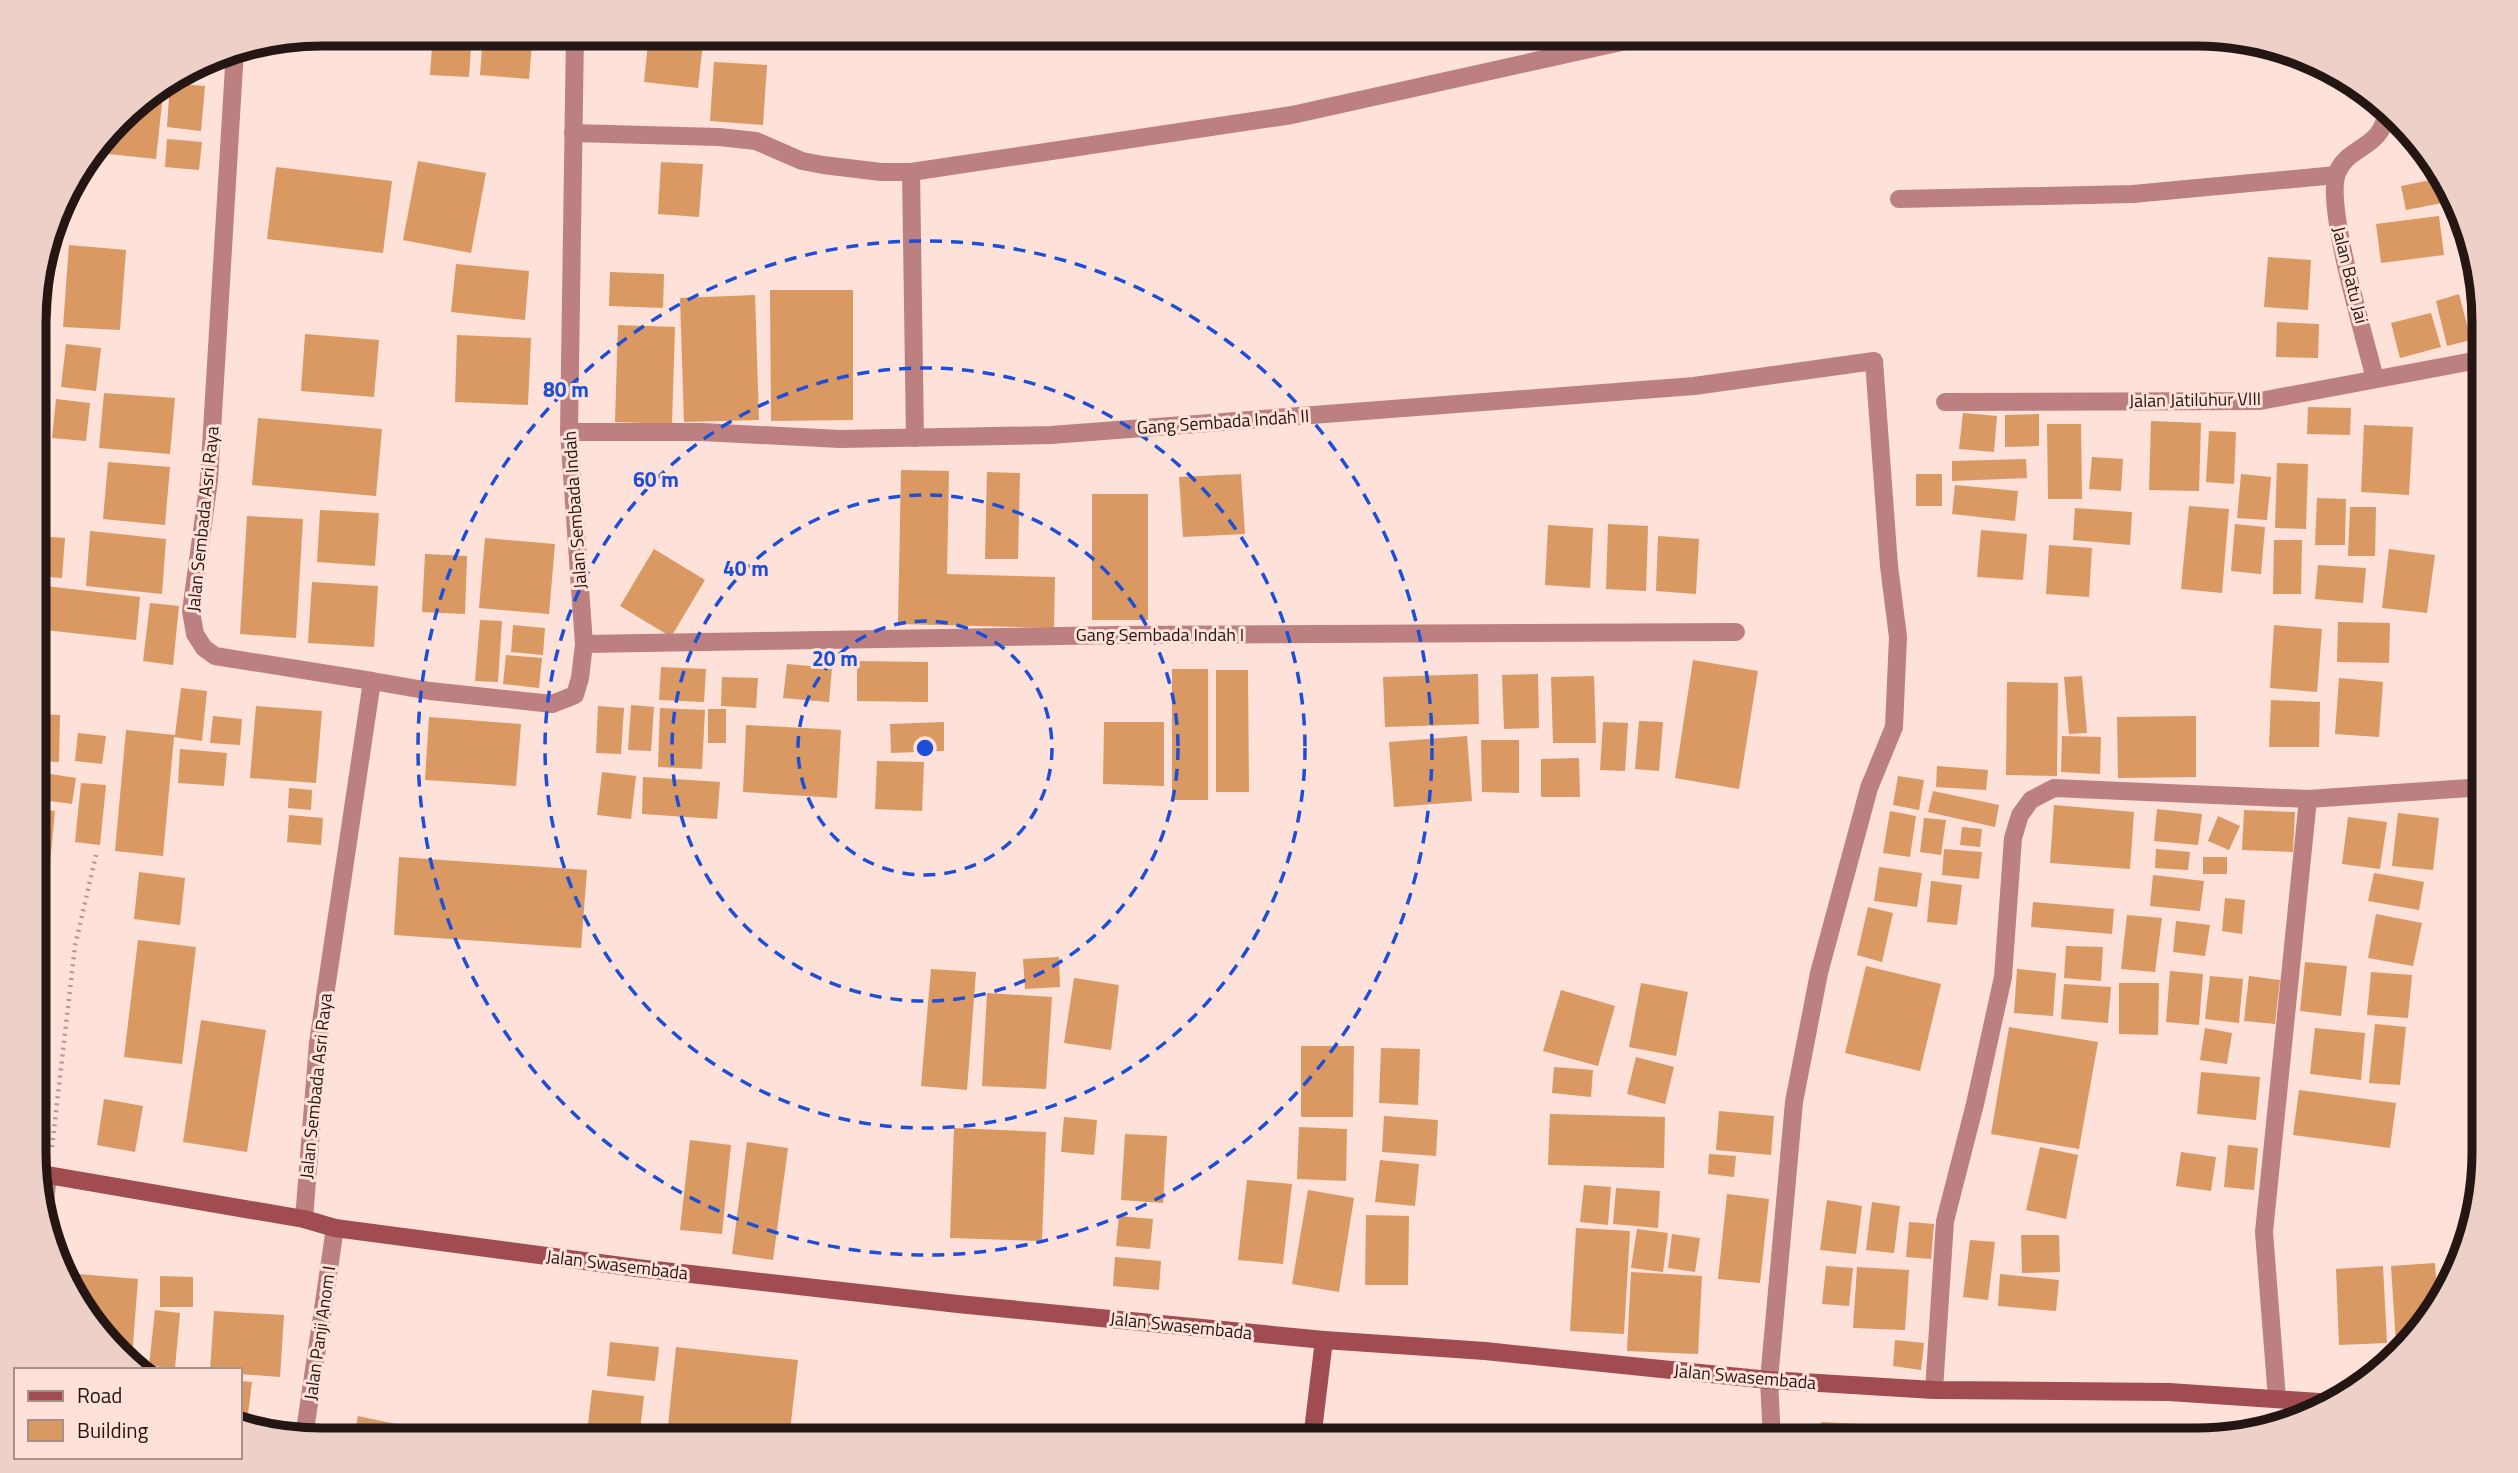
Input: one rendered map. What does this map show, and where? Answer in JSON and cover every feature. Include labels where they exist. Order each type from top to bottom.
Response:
[{"type":"street","name":"Jalan Sembada Indah","points":[[372,681],[430,691],[552,704],[575,695],[584,644],[569,432],[575,46]]},
{"type":"street","points":[[573,133],[719,137],[756,141],[802,160],[824,165],[911,172],[1292,115],[1603,46]]},
{"type":"street","name":"Jalan Sembada Asri Raya","points":[[234,60],[209,480],[191,611],[195,634],[204,648],[215,656],[372,681],[318,1042],[304,1219]]},
{"type":"street","points":[[1899,199],[2133,194],[2336,175],[2344,160],[2370,144],[2382,130],[2384,119]]},
{"type":"street","points":[[911,172],[915,438]]},
{"type":"street","name":"Jalan Batu Jai","points":[[2336,175],[2336,216],[2375,379]]},
{"type":"street","name":"Gang Sembada Indah II","points":[[569,432],[702,432],[840,439],[1051,435],[1694,386],[1874,361],[1889,566],[1898,637],[1894,727],[1868,788],[1819,973],[1794,1102],[1769,1380]]},
{"type":"street","name":"Jalan Jatiluhur VIII","points":[[1945,402],[2260,401],[2472,361]]},
{"type":"street","name":"Gang Sembada Indah I","points":[[584,644],[1118,635],[1736,632]]},
{"type":"street","points":[[1934,1390],[1945,1221],[1975,1104],[2003,976],[2012,838],[2020,815],[2031,800],[2054,788],[2308,799],[2472,788]]},
{"type":"street","points":[[2277,1399],[2264,1232],[2308,799]]},
{"type":"street","name":"Jalan Swasembada","points":[[47,1176],[304,1219],[335,1228],[664,1272],[958,1304],[1324,1340],[1485,1351],[1769,1380],[1934,1390],[2169,1392],[2312,1402]]},
{"type":"street","name":"Jalan Panji Anom I","points":[[305,1427],[335,1228]]},
{"type":"street","points":[[1313,1428],[1324,1340]]},
{"type":"street","points":[[1769,1380],[1771,1428]]},
{"type":"path","points":[[46,1147],[75,946],[96,855]]},
{"type":"building","points":[[432,46],[471,46],[469,77],[430,75]]},
{"type":"building","points":[[482,46],[532,46],[529,79],[480,75]]},
{"type":"building","points":[[648,46],[703,46],[698,88],[644,82]]},
{"type":"building","points":[[714,62],[767,65],[763,125],[710,121]]},
{"type":"building","points":[[182,84],[205,86],[201,131],[167,127],[169,91]]},
{"type":"building","points":[[163,96],[156,159],[108,154],[109,147],[126,126]]},
{"type":"building","points":[[167,139],[202,142],[199,170],[165,167]]},
{"type":"building","points":[[418,161],[486,173],[471,253],[403,240]]},
{"type":"building","points":[[661,162],[703,164],[699,217],[658,214]]},
{"type":"building","points":[[276,167],[392,181],[383,253],[267,239]]},
{"type":"building","points":[[2433,180],[2445,203],[2406,210],[2401,186]]},
{"type":"building","points":[[2439,216],[2444,255],[2381,263],[2376,224]]},
{"type":"building","points":[[69,245],[126,250],[120,330],[63,327]]},
{"type":"building","points":[[55,252],[55,252],[51,317],[46,317],[46,304]]},
{"type":"building","points":[[2268,257],[2311,260],[2308,310],[2264,307]]},
{"type":"building","points":[[456,264],[529,271],[525,320],[451,312]]},
{"type":"building","points":[[610,272],[664,274],[663,308],[609,306]]},
{"type":"building","points":[[770,290],[853,290],[853,420],[771,421]]},
{"type":"building","points":[[2459,294],[2471,340],[2447,346],[2436,301]]},
{"type":"building","points":[[755,295],[759,420],[684,422],[680,298]]},
{"type":"building","points":[[2431,313],[2441,347],[2400,358],[2391,323]]},
{"type":"building","points":[[2277,322],[2319,324],[2318,358],[2276,357]]},
{"type":"building","points":[[618,325],[675,327],[672,424],[615,422]]},
{"type":"building","points":[[305,334],[379,340],[374,397],[301,391]]},
{"type":"building","points":[[457,335],[531,338],[528,405],[455,402]]},
{"type":"building","points":[[66,344],[101,348],[96,391],[61,387]]},
{"type":"building","points":[[104,393],[175,398],[170,454],[99,448]]},
{"type":"building","points":[[56,399],[90,403],[86,441],[52,438]]},
{"type":"building","points":[[2308,407],[2351,408],[2350,435],[2307,434]]},
{"type":"building","points":[[1963,413],[1997,416],[1994,452],[1959,449]]},
{"type":"building","points":[[2039,414],[2039,446],[2005,447],[2005,415]]},
{"type":"building","points":[[258,418],[382,429],[376,496],[252,485]]},
{"type":"building","points":[[2151,421],[2201,423],[2199,491],[2149,490]]},
{"type":"building","points":[[2047,424],[2081,424],[2082,499],[2048,499]]},
{"type":"building","points":[[2364,425],[2413,427],[2409,495],[2361,492]]},
{"type":"building","points":[[2209,431],[2236,432],[2234,484],[2206,482]]},
{"type":"building","points":[[2092,457],[2123,459],[2121,491],[2089,489]]},
{"type":"building","points":[[2026,459],[2027,478],[1952,481],[1952,461]]},
{"type":"building","points":[[108,462],[170,467],[165,525],[103,519]]},
{"type":"building","points":[[2277,463],[2308,464],[2306,529],[2275,528]]},
{"type":"building","points":[[901,470],[949,471],[947,574],[1055,577],[1054,628],[898,624]]},
{"type":"building","points":[[987,472],[1020,473],[1018,559],[985,559]]},
{"type":"building","points":[[1241,474],[1245,534],[1183,537],[1179,477]]},
{"type":"building","points":[[1916,474],[1942,474],[1942,506],[1916,506]]},
{"type":"building","points":[[2241,474],[2271,477],[2267,520],[2237,518]]},
{"type":"building","points":[[1955,485],[2018,491],[2015,521],[1952,514]]},
{"type":"building","points":[[1092,494],[1148,494],[1148,620],[1092,620]]},
{"type":"building","points":[[2317,498],[2346,499],[2345,545],[2315,545]]},
{"type":"building","points":[[2189,506],[2229,509],[2222,593],[2181,589]]},
{"type":"building","points":[[2350,507],[2376,507],[2375,556],[2348,556]]},
{"type":"building","points":[[2075,508],[2132,512],[2130,545],[2073,540]]},
{"type":"building","points":[[320,510],[379,513],[375,566],[317,562]]},
{"type":"building","points":[[247,516],[303,519],[296,638],[240,634]]},
{"type":"building","points":[[1608,524],[1648,526],[1646,591],[1606,589]]},
{"type":"building","points":[[2235,524],[2265,527],[2261,574],[2231,571]]},
{"type":"building","points":[[1548,525],[1593,528],[1590,588],[1545,585]]},
{"type":"building","points":[[1981,530],[2027,534],[2023,580],[1977,577]]},
{"type":"building","points":[[90,531],[166,539],[162,594],[86,586]]},
{"type":"building","points":[[1658,536],[1699,539],[1696,594],[1656,591]]},
{"type":"building","points":[[46,537],[65,538],[62,578],[46,577]]},
{"type":"building","points":[[485,538],[555,544],[549,614],[479,608]]},
{"type":"building","points":[[2274,540],[2302,540],[2301,594],[2273,594]]},
{"type":"building","points":[[2049,545],[2092,548],[2089,597],[2046,594]]},
{"type":"building","points":[[654,549],[705,580],[671,637],[620,606]]},
{"type":"building","points":[[2389,549],[2435,555],[2427,613],[2382,608]]},
{"type":"building","points":[[425,554],[467,556],[465,614],[422,612]]},
{"type":"building","points":[[2318,565],[2366,568],[2363,603],[2315,599]]},
{"type":"building","points":[[312,582],[378,586],[374,647],[308,643]]},
{"type":"building","points":[[46,586],[140,597],[136,640],[46,630]]},
{"type":"building","points":[[150,603],[179,606],[173,665],[143,661]]},
{"type":"building","points":[[480,620],[502,621],[498,682],[475,681]]},
{"type":"building","points":[[2338,622],[2390,623],[2389,663],[2337,662]]},
{"type":"building","points":[[513,625],[545,628],[543,655],[511,652]]},
{"type":"building","points":[[2274,625],[2322,629],[2317,692],[2270,688]]},
{"type":"building","points":[[506,655],[542,658],[539,688],[503,684]]},
{"type":"building","points":[[1693,660],[1758,671],[1739,789],[1675,778]]},
{"type":"building","points":[[857,661],[928,662],[928,702],[857,701]]},
{"type":"building","points":[[787,664],[832,668],[829,702],[783,698]]},
{"type":"building","points":[[661,667],[706,669],[704,702],[659,700]]},
{"type":"building","points":[[1172,669],[1208,669],[1208,800],[1172,800]]},
{"type":"building","points":[[1216,670],[1248,670],[1249,792],[1216,792]]},
{"type":"building","points":[[1478,674],[1479,724],[1385,727],[1383,677]]},
{"type":"building","points":[[1538,674],[1539,728],[1504,729],[1502,675]]},
{"type":"building","points":[[1594,676],[1596,743],[1553,743],[1551,677]]},
{"type":"building","points":[[2082,676],[2087,733],[2069,734],[2064,677]]},
{"type":"building","points":[[722,677],[758,678],[756,708],[721,706]]},
{"type":"building","points":[[2339,678],[2383,682],[2379,737],[2335,734]]},
{"type":"building","points":[[2007,682],[2058,683],[2057,776],[2006,775]]},
{"type":"building","points":[[181,688],[207,691],[202,741],[174,737],[163,856],[115,851],[126,730],[175,735]]},
{"type":"building","points":[[2271,700],[2320,702],[2319,747],[2269,747]]},
{"type":"building","points":[[631,705],[654,707],[651,751],[628,750]]},
{"type":"building","points":[[256,706],[322,711],[316,783],[250,778]]},
{"type":"building","points":[[598,706],[624,708],[621,754],[596,753]]},
{"type":"building","points":[[660,708],[705,710],[702,769],[658,767]]},
{"type":"building","points":[[708,709],[726,709],[726,743],[708,743]]},
{"type":"building","points":[[46,714],[60,715],[59,762],[46,761]]},
{"type":"building","points":[[213,716],[242,719],[240,745],[210,743]]},
{"type":"building","points":[[2196,716],[2196,777],[2118,778],[2117,717]]},
{"type":"building","points":[[429,717],[521,724],[516,786],[425,780]]},
{"type":"building","points":[[1639,721],[1663,722],[1659,771],[1635,769]]},
{"type":"building","points":[[944,722],[944,751],[891,753],[890,724]]},
{"type":"building","points":[[1104,722],[1164,722],[1164,786],[1103,784]]},
{"type":"building","points":[[1603,722],[1628,723],[1625,771],[1600,770]]},
{"type":"building","points":[[746,725],[841,730],[837,798],[743,792]]},
{"type":"building","points":[[78,733],[106,736],[102,764],[75,761]]},
{"type":"building","points":[[1467,736],[1472,801],[1394,807],[1389,742]]},
{"type":"building","points":[[2062,736],[2101,737],[2100,774],[2061,772]]},
{"type":"building","points":[[1481,740],[1519,740],[1519,793],[1482,792]]},
{"type":"building","points":[[180,749],[227,753],[224,786],[178,783]]},
{"type":"building","points":[[1579,758],[1580,797],[1541,797],[1541,759]]},
{"type":"building","points":[[877,761],[924,762],[922,811],[875,809]]},
{"type":"building","points":[[1937,766],[1988,770],[1986,790],[1936,787]]},
{"type":"building","points":[[602,772],[636,776],[631,819],[597,815]]},
{"type":"building","points":[[46,773],[76,778],[72,804],[46,800]]},
{"type":"building","points":[[1898,776],[1924,780],[1919,810],[1893,805]]},
{"type":"building","points":[[643,777],[720,782],[717,819],[642,814]]},
{"type":"building","points":[[81,783],[106,785],[100,845],[75,842]]},
{"type":"building","points":[[289,788],[312,790],[311,810],[288,808]]},
{"type":"building","points":[[1933,791],[1999,805],[1995,827],[1928,812]]},
{"type":"building","points":[[2054,805],[2134,812],[2130,869],[2050,863]]},
{"type":"building","points":[[2157,809],[2202,814],[2198,845],[2154,841]]},
{"type":"building","points":[[46,810],[55,811],[50,863],[46,863]]},
{"type":"building","points":[[2244,810],[2295,812],[2293,852],[2242,850]]},
{"type":"building","points":[[1890,811],[1916,816],[1910,857],[1883,853]]},
{"type":"building","points":[[2398,813],[2439,818],[2433,870],[2392,866]]},
{"type":"building","points":[[289,815],[323,818],[321,845],[287,842]]},
{"type":"building","points":[[2218,816],[2240,826],[2229,850],[2208,841]]},
{"type":"building","points":[[2348,817],[2387,822],[2380,869],[2342,864]]},
{"type":"building","points":[[1924,818],[1946,820],[1941,855],[1920,852]]},
{"type":"building","points":[[1962,827],[1982,829],[1980,847],[1960,845]]},
{"type":"building","points":[[1944,849],[1982,852],[1979,879],[1942,875]]},
{"type":"building","points":[[2156,849],[2190,852],[2188,870],[2155,868]]},
{"type":"building","points":[[399,857],[587,870],[581,948],[394,935]]},
{"type":"building","points":[[2203,857],[2227,857],[2227,874],[2203,874]]},
{"type":"building","points":[[1879,867],[1922,873],[1917,907],[1874,901]]},
{"type":"building","points":[[139,872],[185,878],[180,925],[134,919]]},
{"type":"building","points":[[2374,873],[2424,882],[2419,910],[2368,901]]},
{"type":"building","points":[[2153,875],[2204,881],[2200,911],[2150,906]]},
{"type":"building","points":[[1931,881],[1962,885],[1957,925],[1927,922]]},
{"type":"building","points":[[2225,898],[2245,900],[2242,934],[2222,931]]},
{"type":"building","points":[[2033,902],[2114,909],[2112,934],[2031,927]]},
{"type":"building","points":[[1868,907],[1893,913],[1882,962],[1857,955]]},
{"type":"building","points":[[2376,914],[2422,923],[2413,966],[2368,958]]},
{"type":"building","points":[[2127,915],[2162,918],[2155,972],[2121,969]]},
{"type":"building","points":[[2176,921],[2210,925],[2205,956],[2173,952]]},
{"type":"building","points":[[138,940],[196,947],[182,1064],[124,1057]]},
{"type":"building","points":[[2066,946],[2103,947],[2101,981],[2064,978]]},
{"type":"building","points":[[1059,957],[1060,987],[1025,989],[1023,959]]},
{"type":"building","points":[[2305,962],[2347,966],[2341,1016],[2300,1011]]},
{"type":"building","points":[[1866,966],[1941,984],[1920,1071],[1845,1053]]},
{"type":"building","points":[[931,969],[976,972],[967,1090],[921,1086]]},
{"type":"building","points":[[2017,969],[2056,973],[2053,1016],[2014,1013]]},
{"type":"building","points":[[2170,971],[2203,974],[2199,1025],[2166,1022]]},
{"type":"building","points":[[2371,972],[2412,975],[2408,1018],[2367,1015]]},
{"type":"building","points":[[2210,976],[2243,979],[2239,1023],[2205,1019]]},
{"type":"building","points":[[2249,976],[2280,980],[2275,1024],[2244,1021]]},
{"type":"building","points":[[1074,978],[1119,985],[1111,1050],[1064,1043]]},
{"type":"building","points":[[1641,983],[1688,992],[1676,1056],[1629,1047]]},
{"type":"building","points":[[2119,983],[2159,983],[2158,1035],[2119,1034]]},
{"type":"building","points":[[2064,984],[2111,987],[2108,1023],[2061,1019]]},
{"type":"building","points":[[1561,990],[1615,1006],[1598,1066],[1543,1051]]},
{"type":"building","points":[[987,993],[1052,997],[1046,1089],[982,1086]]},
{"type":"building","points":[[201,1020],[266,1030],[247,1152],[183,1142]]},
{"type":"building","points":[[2375,1024],[2406,1027],[2400,1085],[2369,1083]]},
{"type":"building","points":[[2009,1027],[2098,1042],[2079,1149],[1991,1134]]},
{"type":"building","points":[[2205,1028],[2232,1033],[2227,1064],[2200,1060]]},
{"type":"building","points":[[2315,1028],[2365,1033],[2361,1080],[2310,1074]]},
{"type":"building","points":[[1301,1046],[1354,1046],[1353,1117],[1301,1117]]},
{"type":"building","points":[[1381,1048],[1420,1049],[1418,1105],[1379,1103]]},
{"type":"building","points":[[1636,1057],[1674,1067],[1665,1104],[1627,1094]]},
{"type":"building","points":[[1554,1067],[1593,1070],[1591,1097],[1552,1093]]},
{"type":"building","points":[[2201,1072],[2260,1077],[2256,1120],[2197,1114]]},
{"type":"building","points":[[2299,1090],[2396,1103],[2390,1148],[2293,1135]]},
{"type":"building","points":[[104,1099],[143,1106],[135,1152],[97,1145]]},
{"type":"building","points":[[1719,1111],[1774,1116],[1771,1155],[1716,1150]]},
{"type":"building","points":[[1550,1114],[1665,1117],[1664,1168],[1548,1165]]},
{"type":"building","points":[[1384,1116],[1438,1120],[1436,1156],[1382,1152]]},
{"type":"building","points":[[1064,1117],[1097,1120],[1094,1155],[1061,1152]]},
{"type":"building","points":[[1299,1127],[1347,1129],[1346,1181],[1297,1179]]},
{"type":"building","points":[[954,1128],[1046,1132],[1042,1241],[950,1238]]},
{"type":"building","points":[[1125,1134],[1167,1136],[1163,1203],[1121,1200]]},
{"type":"building","points":[[690,1140],[731,1145],[722,1234],[680,1230]]},
{"type":"building","points":[[747,1142],[788,1148],[773,1260],[732,1254]]},
{"type":"building","points":[[2228,1145],[2258,1148],[2254,1190],[2224,1187]]},
{"type":"building","points":[[2040,1147],[2078,1155],[2066,1219],[2026,1210]]},
{"type":"building","points":[[2181,1152],[2216,1157],[2211,1191],[2176,1186]]},
{"type":"building","points":[[1709,1154],[1736,1156],[1734,1177],[1708,1174]]},
{"type":"building","points":[[1380,1160],[1419,1164],[1415,1206],[1375,1202]]},
{"type":"building","points":[[1247,1180],[1292,1184],[1283,1264],[1238,1260]]},
{"type":"building","points":[[1584,1185],[1611,1187],[1608,1225],[1580,1222]]},
{"type":"building","points":[[1616,1188],[1660,1191],[1658,1228],[1613,1224]]},
{"type":"building","points":[[1308,1190],[1354,1198],[1339,1292],[1292,1284]]},
{"type":"building","points":[[1727,1194],[1769,1199],[1760,1283],[1718,1279]]},
{"type":"building","points":[[1827,1200],[1862,1206],[1856,1254],[1820,1250]]},
{"type":"building","points":[[1872,1202],[1900,1206],[1894,1253],[1866,1250]]},
{"type":"building","points":[[1366,1215],[1409,1216],[1408,1285],[1365,1285]]},
{"type":"building","points":[[1119,1216],[1153,1219],[1150,1249],[1116,1246]]},
{"type":"building","points":[[1909,1222],[1934,1224],[1931,1259],[1906,1257]]},
{"type":"building","points":[[1576,1228],[1630,1231],[1624,1334],[1570,1331]]},
{"type":"building","points":[[1637,1229],[1668,1233],[1663,1272],[1631,1268]]},
{"type":"building","points":[[1672,1234],[1700,1238],[1695,1272],[1668,1268]]},
{"type":"building","points":[[2021,1235],[2059,1235],[2060,1272],[2022,1273]]},
{"type":"building","points":[[1970,1240],[1995,1242],[1988,1300],[1963,1297]]},
{"type":"building","points":[[1115,1257],[1161,1261],[1159,1290],[1113,1286]]},
{"type":"building","points":[[2435,1263],[2437,1286],[2426,1305],[2396,1342],[2391,1266]]},
{"type":"building","points":[[1826,1266],[1853,1268],[1849,1306],[1822,1304]]},
{"type":"building","points":[[2383,1266],[2387,1343],[2339,1345],[2336,1269]]},
{"type":"building","points":[[1857,1267],[1909,1270],[1905,1330],[1853,1328]]},
{"type":"building","points":[[1631,1272],[1702,1276],[1698,1354],[1627,1351]]},
{"type":"building","points":[[74,1274],[138,1279],[132,1353],[92,1305]]},
{"type":"building","points":[[2000,1274],[2059,1280],[2056,1311],[1998,1306]]},
{"type":"building","points":[[160,1276],[193,1277],[193,1307],[160,1307]]},
{"type":"building","points":[[155,1310],[180,1313],[175,1368],[149,1366]]},
{"type":"building","points":[[214,1311],[284,1315],[280,1377],[242,1374],[242,1368],[210,1368]]},
{"type":"building","points":[[1895,1340],[1924,1343],[1921,1370],[1893,1366]]},
{"type":"building","points":[[610,1342],[659,1347],[655,1381],[607,1376]]},
{"type":"building","points":[[676,1347],[798,1360],[790,1428],[668,1428]]},
{"type":"building","points":[[242,1381],[252,1382],[248,1414],[242,1413]]},
{"type":"building","points":[[592,1390],[644,1396],[640,1428],[588,1428]]},
{"type":"building","points":[[358,1416],[415,1428],[356,1428]]},
{"type":"building","points":[[1821,1422],[1861,1424],[1861,1428],[1821,1428]]}]
